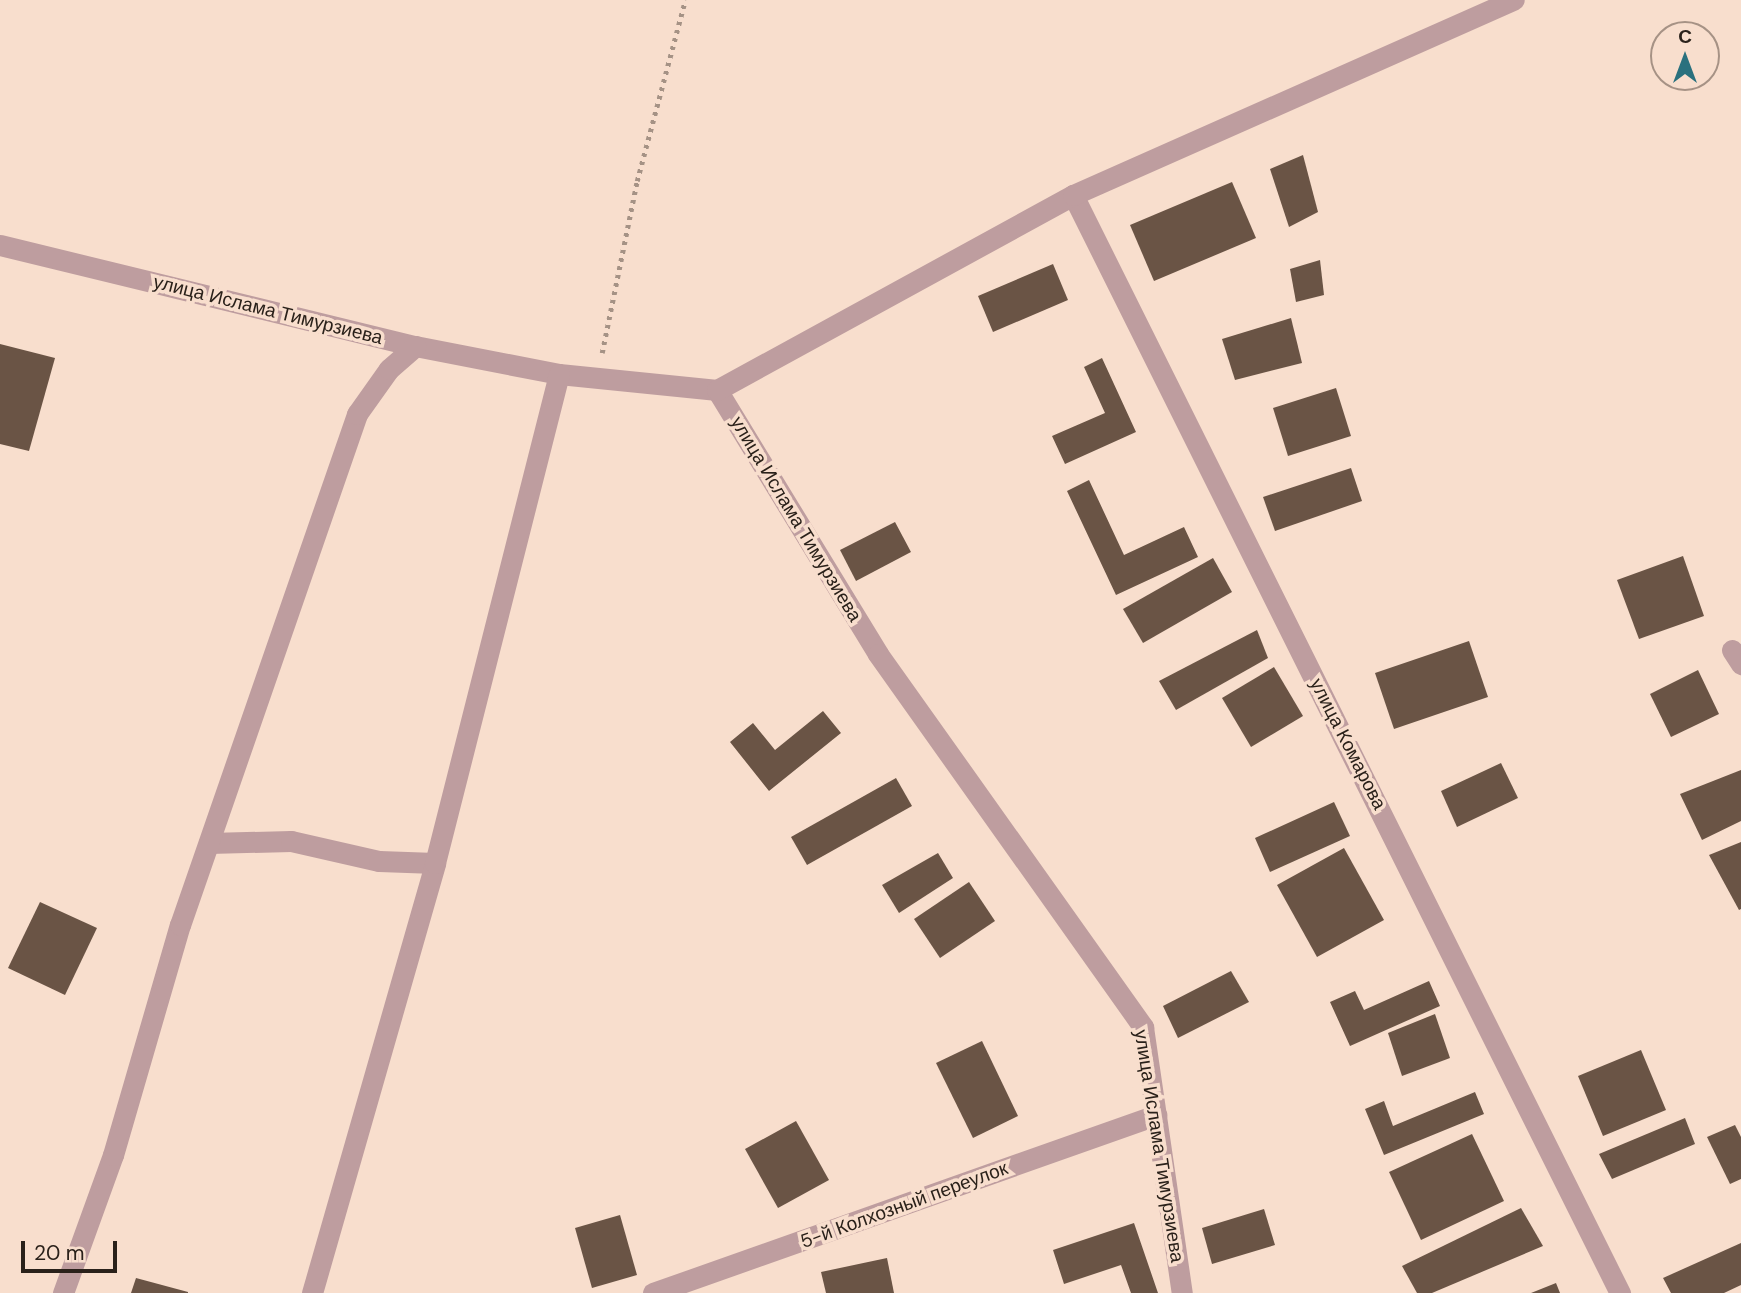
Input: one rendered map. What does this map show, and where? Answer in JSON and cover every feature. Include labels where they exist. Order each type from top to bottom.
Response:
[{"type":"street","points":[[718,390],[1073,195],[1514,0]]},
{"type":"street","name":"улица Комарова","points":[[1073,195],[1620,1293]]},
{"type":"street","name":"улица Ислама Тимурзиева","points":[[0,245],[415,346],[559,374],[718,390],[878,654],[1143,1027],[1182,1293]]},
{"type":"street","points":[[63,1293],[113,1155],[209,843],[357,414],[389,369],[415,346]]},
{"type":"street","points":[[312,1293],[435,863],[559,374]]},
{"type":"street","points":[[209,843],[291,841],[379,861],[435,863]]},
{"type":"street","name":"5-й Колхозный переулок","points":[[653,1293],[1156,1115]]},
{"type":"path","points":[[597,378],[637,181],[685,0]]},
{"type":"building","points":[[1303,155],[1318,212],[1289,227],[1270,169]]},
{"type":"building","points":[[1232,182],[1256,238],[1154,281],[1130,225]]},
{"type":"building","points":[[1320,260],[1324,295],[1296,302],[1290,269]]},
{"type":"building","points":[[1053,264],[1068,300],[993,332],[978,296]]},
{"type":"building","points":[[1291,318],[1302,363],[1235,380],[1222,339]]},
{"type":"building","points":[[0,344],[55,358],[29,451],[0,444]]},
{"type":"building","points":[[1102,358],[1136,432],[1065,464],[1052,436],[1105,413],[1084,367]]},
{"type":"building","points":[[1336,388],[1351,436],[1288,456],[1273,408]]},
{"type":"building","points":[[1351,468],[1362,501],[1275,531],[1263,497]]},
{"type":"building","points":[[1089,480],[1124,555],[1184,527],[1198,557],[1116,595],[1067,491]]},
{"type":"building","points":[[895,522],[911,552],[856,581],[840,550]]},
{"type":"building","points":[[1683,556],[1704,616],[1639,639],[1617,580]]},
{"type":"building","points":[[1213,558],[1232,592],[1143,643],[1123,609]]},
{"type":"building","points":[[1257,630],[1268,658],[1176,710],[1159,681]]},
{"type":"building","points":[[1469,641],[1488,697],[1394,729],[1375,673]]},
{"type":"building","points":[[1274,667],[1303,716],[1251,747],[1222,698]]},
{"type":"building","points":[[1698,670],[1719,714],[1671,737],[1650,694]]},
{"type":"building","points":[[823,711],[841,733],[769,791],[730,742],[753,723],[775,750]]},
{"type":"building","points":[[1501,763],[1518,798],[1457,827],[1441,791]]},
{"type":"building","points":[[1741,770],[1741,821],[1702,840],[1680,794]]},
{"type":"building","points":[[896,778],[912,806],[807,865],[791,837]]},
{"type":"building","points":[[1334,802],[1350,836],[1270,872],[1255,838]]},
{"type":"building","points":[[1741,842],[1741,909],[1739,910],[1709,855]]},
{"type":"building","points":[[1344,848],[1384,920],[1317,957],[1277,885]]},
{"type":"building","points":[[938,853],[953,878],[899,913],[882,885]]},
{"type":"building","points":[[969,882],[995,921],[940,958],[914,919]]},
{"type":"building","points":[[40,902],[97,928],[65,995],[8,968]]},
{"type":"building","points":[[1231,971],[1249,1002],[1178,1038],[1163,1006]]},
{"type":"building","points":[[1429,981],[1440,1006],[1350,1046],[1330,1002],[1355,991],[1364,1010]]},
{"type":"building","points":[[1435,1014],[1450,1058],[1402,1076],[1388,1033]]},
{"type":"building","points":[[982,1041],[1018,1116],[973,1138],[936,1063]]},
{"type":"building","points":[[1641,1050],[1666,1110],[1603,1136],[1578,1076]]},
{"type":"building","points":[[1475,1092],[1484,1114],[1384,1155],[1365,1109],[1384,1101],[1393,1126]]},
{"type":"building","points":[[1685,1118],[1695,1144],[1612,1179],[1599,1154]]},
{"type":"building","points":[[796,1121],[829,1180],[778,1208],[745,1149]]},
{"type":"building","points":[[1735,1125],[1741,1137],[1741,1179],[1730,1184],[1707,1137]]},
{"type":"building","points":[[1472,1134],[1504,1201],[1421,1240],[1389,1172]]},
{"type":"building","points":[[1521,1208],[1543,1246],[1432,1293],[1417,1293],[1402,1266]]},
{"type":"building","points":[[1264,1209],[1275,1245],[1212,1264],[1202,1228]]},
{"type":"building","points":[[620,1215],[637,1275],[592,1288],[575,1228]]},
{"type":"building","points":[[1134,1223],[1158,1293],[1131,1293],[1121,1265],[1064,1284],[1053,1250]]},
{"type":"building","points":[[1741,1243],[1741,1285],[1724,1293],[1671,1293],[1663,1278]]},
{"type":"building","points":[[887,1258],[894,1293],[826,1293],[821,1272]]},
{"type":"building","points":[[136,1278],[188,1292],[188,1293],[131,1293]]},
{"type":"building","points":[[1556,1283],[1560,1293],[1531,1293]]}]
